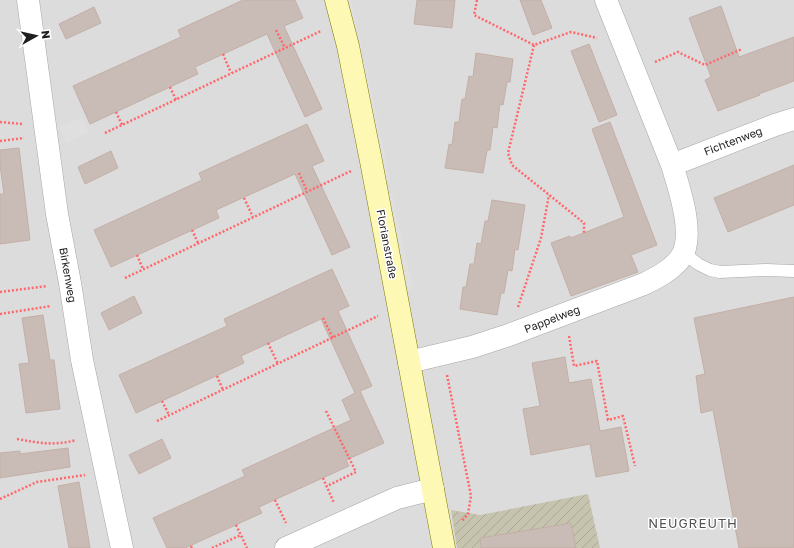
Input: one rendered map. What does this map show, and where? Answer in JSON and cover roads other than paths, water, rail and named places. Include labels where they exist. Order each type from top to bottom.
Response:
[{"type":"street","name":"Birkenweg","points":[[28,0],[57,214],[82,360],[122,548]]},
{"type":"street","name":"Florianstraße","points":[[336,0],[342,21],[371,161],[443,541]]},
{"type":"street","points":[[606,0],[672,165],[680,190],[686,215],[686,240],[684,253]]},
{"type":"street","name":"Fichtenweg","points":[[672,165],[794,119]]},
{"type":"street","name":"Pappelweg","points":[[409,362],[443,355],[509,335],[644,284],[664,274],[679,260],[684,253]]},
{"type":"street","points":[[286,548],[397,498],[433,489]]},
{"type":"lane","points":[[684,253],[698,264],[710,270],[720,272],[766,270],[794,271]]},
{"type":"district","name":"NEUGREUTH","points":[[693,523]]}]
